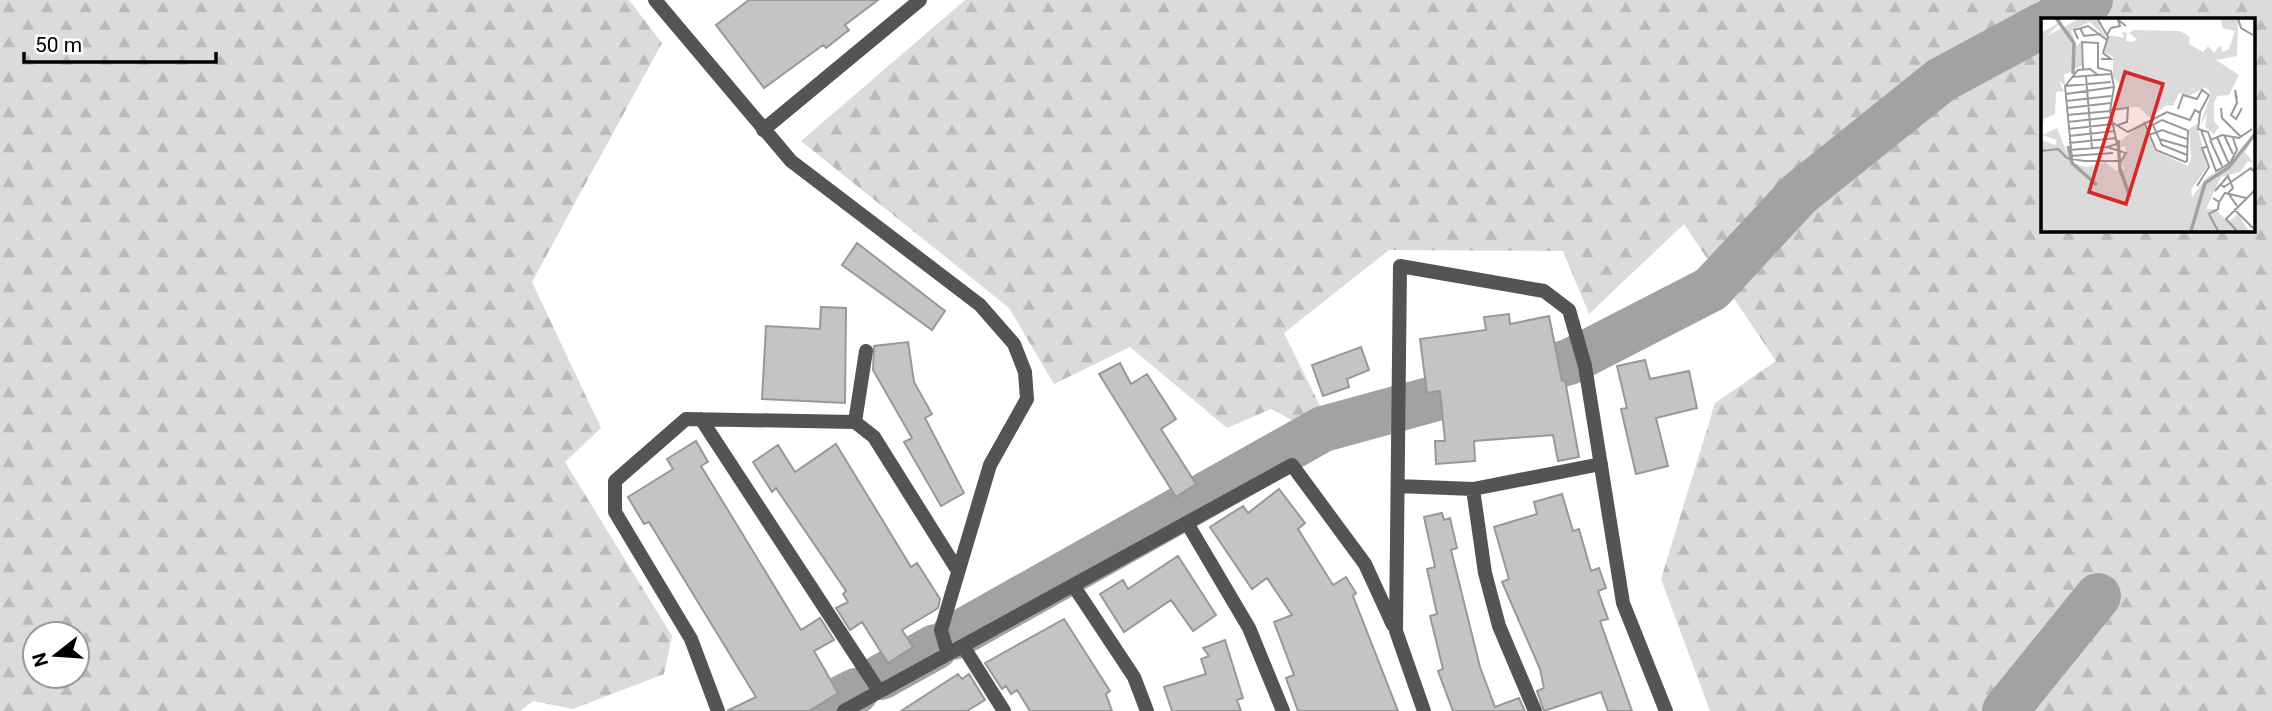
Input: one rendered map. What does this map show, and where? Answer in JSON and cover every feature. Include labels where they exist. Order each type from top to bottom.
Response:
[{"type":"street","points":[[655,0],[791,161],[980,305],[1014,344],[1025,372],[1027,399],[990,465],[941,630],[948,654]]},
{"type":"street","points":[[763,130],[920,0]]},
{"type":"street","points":[[1396,631],[1400,266],[1544,291],[1569,310],[1586,366],[1623,603],[1666,711]]},
{"type":"street","points":[[855,422],[866,351]]},
{"type":"street","points":[[718,711],[691,639],[615,512],[615,481],[686,419],[855,422],[874,437],[958,571]]},
{"type":"street","points":[[701,419],[879,691]]},
{"type":"street","points":[[1398,486],[1473,489],[1601,464]]},
{"type":"street","points":[[853,709],[879,691],[1292,465],[1364,564],[1396,631],[1424,711]]},
{"type":"street","points":[[1473,489],[1485,573],[1499,626],[1535,711]]},
{"type":"street","points":[[1187,523],[1249,628],[1283,711]]},
{"type":"street","points":[[1073,585],[1134,677],[1147,711]]},
{"type":"street","points":[[962,646],[1004,711]]},
{"type":"green space","points":[[0,0],[629,0],[662,43],[532,282],[601,428],[565,462],[672,636],[664,674],[573,709],[533,701],[520,711],[0,711]]},
{"type":"green space","points":[[965,0],[2272,0],[2272,711],[1710,711],[1661,579],[1715,403],[1776,361],[1684,224],[1589,314],[1563,251],[1389,250],[1284,333],[1325,416],[1307,428],[1271,409],[1227,428],[1130,347],[1054,384],[1009,308],[801,141]]},
{"type":"building","points":[[749,0],[878,0],[845,25],[849,30],[826,48],[823,45],[764,88],[716,25]]},
{"type":"building","points":[[857,243],[945,311],[932,330],[842,265]]},
{"type":"building","points":[[821,307],[846,308],[845,403],[762,399],[766,326],[820,329]]},
{"type":"building","points":[[1509,314],[1510,324],[1549,316],[1562,381],[1565,380],[1579,457],[1558,461],[1553,435],[1474,441],[1475,461],[1436,464],[1435,441],[1445,441],[1440,391],[1427,393],[1420,339],[1486,330],[1484,317]]},
{"type":"building","points":[[908,342],[914,382],[932,414],[925,418],[964,493],[941,506],[904,442],[912,438],[873,370],[874,346]]},
{"type":"building","points":[[1361,347],[1369,370],[1347,379],[1349,387],[1323,396],[1312,365]]},
{"type":"building","points":[[1645,360],[1650,379],[1689,371],[1697,408],[1656,418],[1668,466],[1636,474],[1621,409],[1627,408],[1617,366]]},
{"type":"building","points":[[1120,363],[1131,384],[1147,374],[1176,419],[1161,429],[1196,484],[1176,497],[1099,374]]},
{"type":"building","points":[[696,441],[708,462],[701,466],[801,630],[820,618],[834,640],[814,651],[838,693],[809,711],[727,711],[756,697],[649,522],[644,524],[628,497],[673,469],[667,459]]},
{"type":"building","points":[[836,444],[911,567],[917,563],[940,599],[938,608],[902,630],[913,647],[888,663],[862,622],[850,630],[836,608],[848,602],[843,594],[846,591],[776,488],[772,492],[753,462],[778,445],[795,472]]},
{"type":"building","points":[[1279,489],[1305,523],[1298,529],[1333,585],[1346,577],[1356,593],[1353,596],[1398,711],[1298,711],[1286,678],[1294,675],[1274,622],[1292,615],[1267,578],[1252,589],[1210,527],[1243,506],[1248,513]]},
{"type":"building","points":[[1562,494],[1573,531],[1579,529],[1591,571],[1599,568],[1606,588],[1598,591],[1608,619],[1600,621],[1632,711],[1608,711],[1601,692],[1544,711],[1537,691],[1544,688],[1540,669],[1502,582],[1509,579],[1494,527],[1537,514],[1534,502]]},
{"type":"building","points":[[1442,513],[1444,520],[1450,518],[1457,548],[1451,550],[1480,667],[1495,707],[1519,698],[1525,711],[1453,711],[1438,671],[1443,669],[1430,616],[1437,614],[1427,569],[1435,567],[1424,517]]},
{"type":"building","points":[[1178,556],[1216,615],[1193,631],[1171,600],[1124,632],[1100,594],[1123,580],[1128,589]]},
{"type":"building","points":[[1064,619],[1110,691],[1106,694],[1112,711],[1030,711],[1017,690],[1011,694],[1006,686],[1002,689],[985,663]]},
{"type":"building","points":[[1225,640],[1243,698],[1237,700],[1241,711],[1172,711],[1164,687],[1206,674],[1201,659],[1209,656],[1203,648]]},
{"type":"building","points":[[958,674],[962,679],[969,674],[985,700],[967,711],[901,711]]},
{"type":"waterway","points":[[2056,18],[2090,0]]},
{"type":"waterway","points":[[953,637],[1323,429],[1569,362],[1711,289],[1799,194],[1941,80],[2041,26]]},
{"type":"waterway","points":[[2005,711],[2098,596]]},
{"type":"waterway","points":[[881,677],[935,647]]},
{"type":"waterway","points":[[816,711],[856,691]]}]
